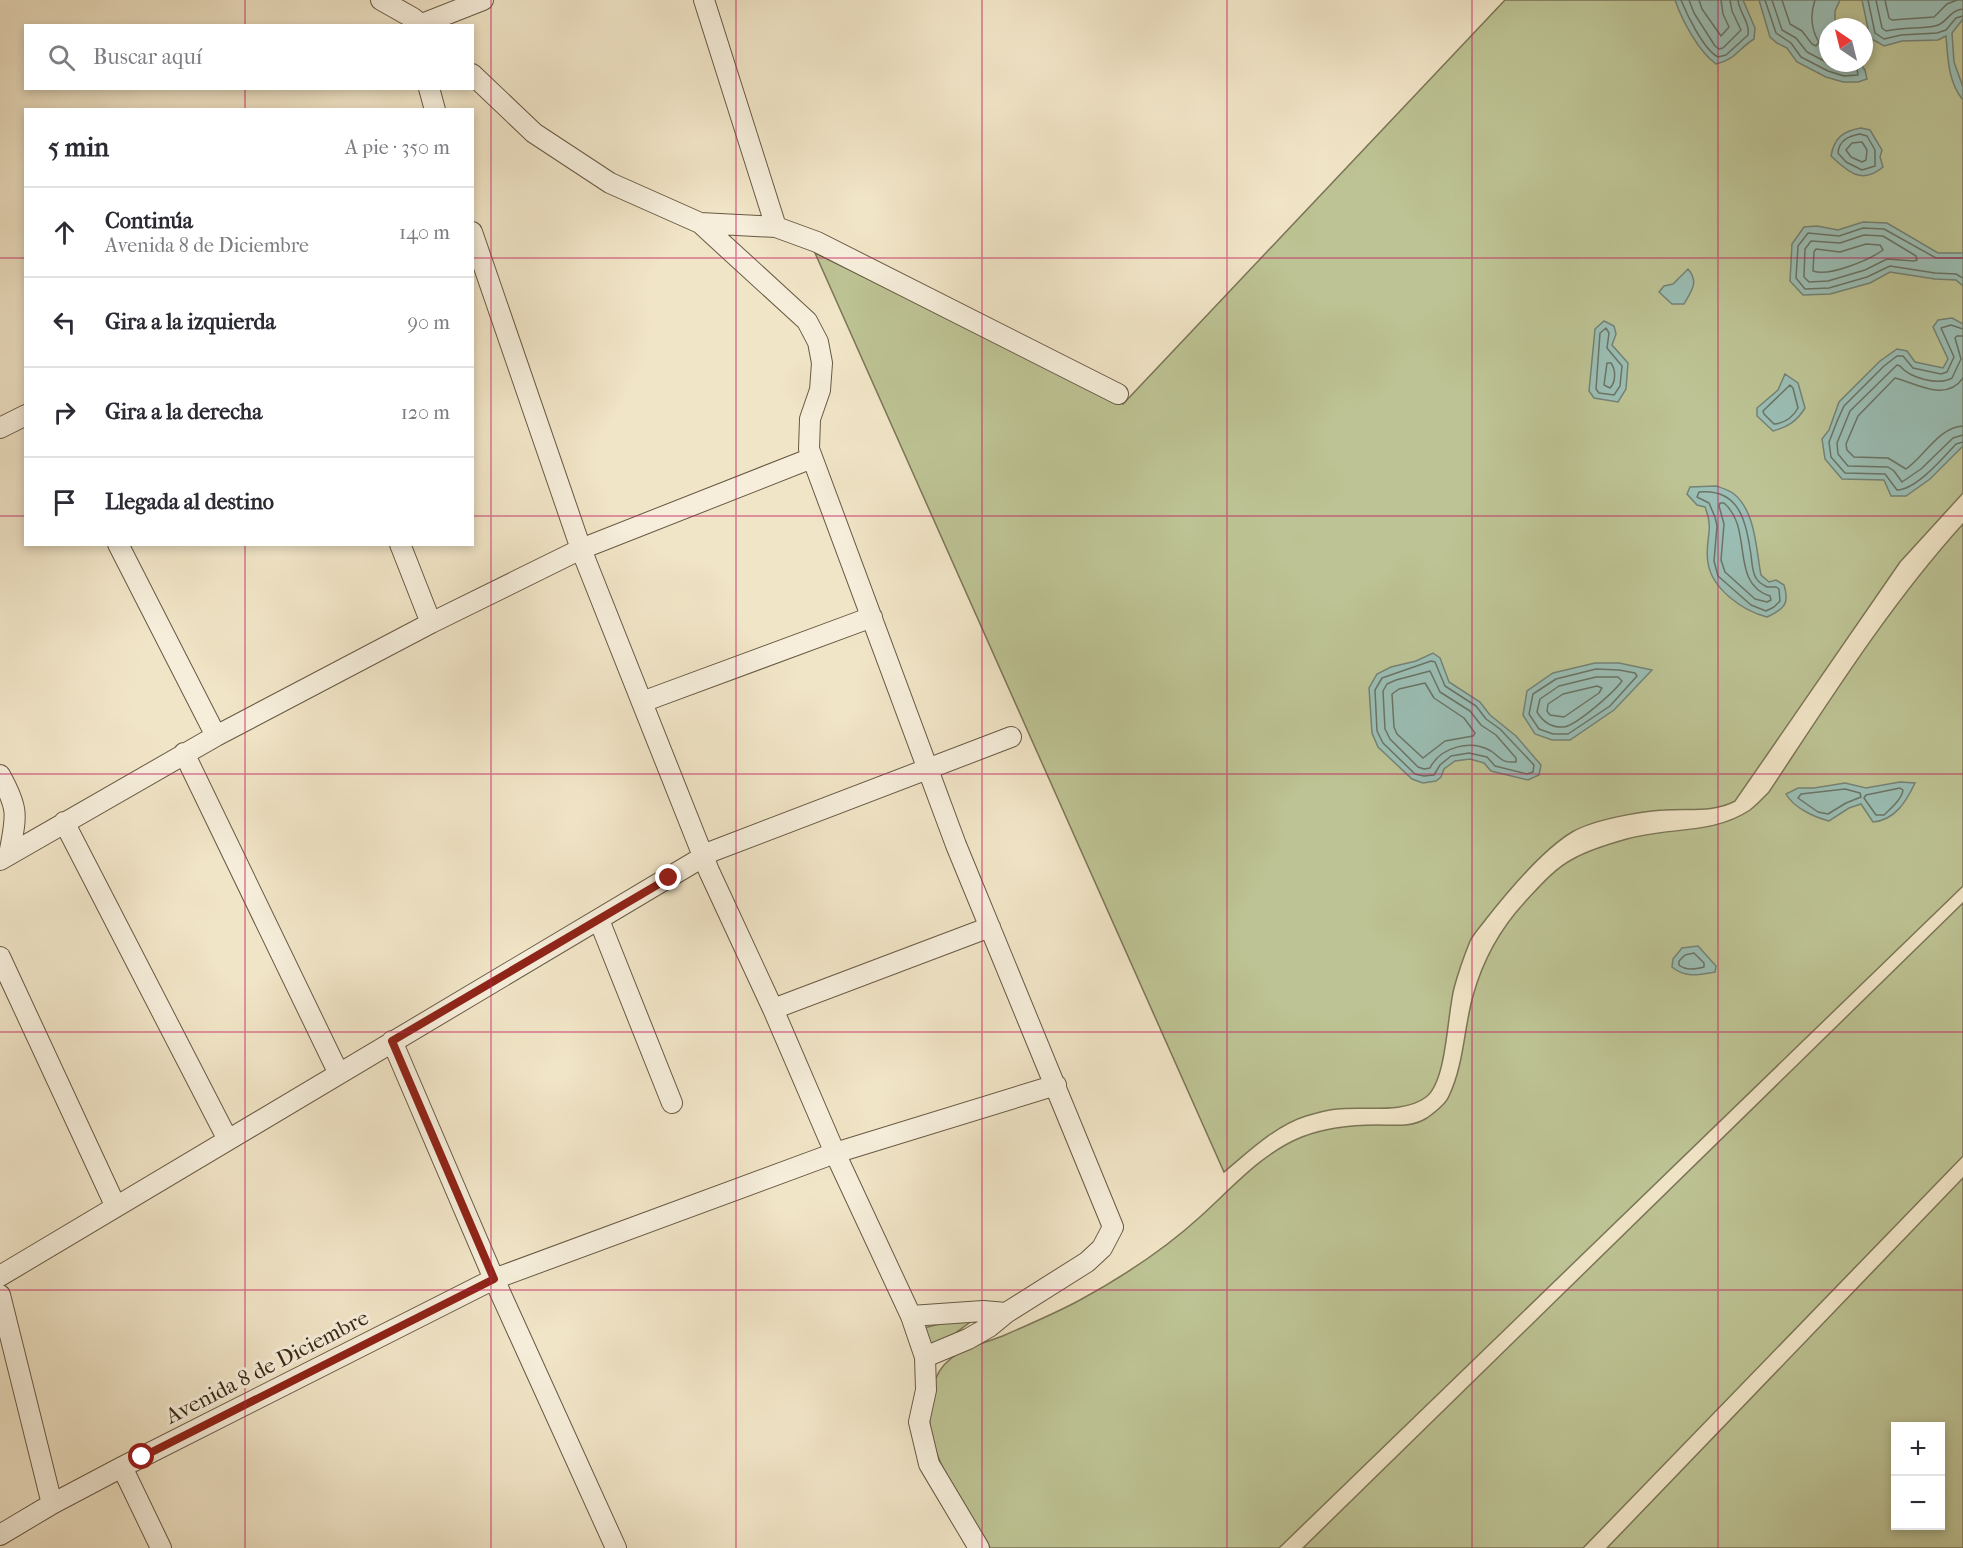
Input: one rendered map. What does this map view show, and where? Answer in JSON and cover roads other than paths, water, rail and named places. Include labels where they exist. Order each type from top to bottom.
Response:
[{"type":"street","points":[[381,0],[413,18],[483,0]]},
{"type":"street","points":[[704,0],[776,227]]},
{"type":"street","points":[[474,76],[534,133],[610,183],[700,223],[807,321],[818,342],[822,363],[820,390],[810,419],[809,448],[812,458],[956,845],[1113,1227],[1102,1248],[1087,1262],[1006,1313],[989,1327],[968,1339],[925,1357]]},
{"type":"street","points":[[430,90],[434,108]]},
{"type":"street","points":[[700,223],[776,227],[817,242],[1118,394]]},
{"type":"street","points":[[474,238],[581,549],[704,857],[910,1316],[925,1357],[926,1390],[919,1422],[929,1464],[979,1548]]},
{"type":"street","points":[[2,423],[24,416]]},
{"type":"street","points":[[4,857],[184,753],[431,624],[581,549],[812,458]]},
{"type":"street","points":[[119,546],[216,736]]},
{"type":"street","points":[[401,546],[431,624]]},
{"type":"street","points":[[642,702],[872,616]]},
{"type":"street","points":[[0,1276],[713,851],[1011,737]]},
{"type":"street","points":[[184,753],[339,1074]]},
{"type":"street","points":[[0,775],[13,798],[16,817],[4,857]]},
{"type":"street","points":[[64,822],[228,1140]]},
{"type":"street","points":[[599,920],[672,1103]]},
{"type":"street","points":[[773,1009],[990,927]]},
{"type":"street","points":[[0,957],[116,1207]]},
{"type":"street","points":[[392,1041],[494,1279],[616,1548]]},
{"type":"street","name":"Avenida 8 de Diciembre","points":[[0,1535],[122,1467],[494,1279],[835,1153],[1056,1085]]},
{"type":"street","points":[[0,1295],[52,1504]]},
{"type":"street","points":[[910,1316],[983,1311],[1006,1313]]},
{"type":"street","points":[[122,1467],[160,1548]]},
{"type":"water","points":[[1675,0],[1743,0],[1755,28],[1754,39],[1732,57],[1716,64],[1691,35]]},
{"type":"water","points":[[1759,0],[1840,0],[1835,11],[1835,18],[1819,18],[1819,72],[1865,72],[1867,79],[1858,82],[1843,82],[1826,77],[1797,62],[1787,48],[1770,37]]},
{"type":"water","points":[[1862,0],[1963,0],[1963,19],[1952,33],[1954,62],[1963,87],[1963,100],[1954,86],[1948,62],[1946,36],[1938,40],[1902,41],[1884,46],[1873,40],[1873,18],[1866,18]]},
{"type":"water","points":[[1861,128],[1870,130],[1882,150],[1880,157],[1883,167],[1862,176],[1849,171],[1831,156],[1834,144],[1840,136]]},
{"type":"water","points":[[1863,222],[1887,223],[1938,253],[1963,253],[1963,286],[1956,280],[1890,272],[1870,283],[1830,294],[1803,295],[1790,281],[1792,244],[1804,227],[1817,226],[1838,230]]},
{"type":"water","points":[[1688,269],[1694,282],[1692,290],[1684,304],[1672,304],[1659,292],[1664,286],[1673,284]]},
{"type":"water","points":[[1952,318],[1963,324],[1963,446],[1930,479],[1906,496],[1891,496],[1884,480],[1842,479],[1825,459],[1822,439],[1829,430],[1839,402],[1880,361],[1897,349],[1907,351],[1915,362],[1943,368],[1948,359],[1933,327],[1938,320]]},
{"type":"water","points":[[1604,321],[1614,326],[1616,334],[1612,345],[1628,363],[1626,389],[1618,402],[1594,398],[1589,391],[1595,329]]},
{"type":"water","points":[[1785,374],[1798,383],[1805,408],[1792,423],[1773,431],[1757,416],[1757,408],[1778,390]]},
{"type":"water","points":[[1716,486],[1734,494],[1747,511],[1754,532],[1761,575],[1769,582],[1776,580],[1784,585],[1786,601],[1784,605],[1767,617],[1748,610],[1730,598],[1711,573],[1707,555],[1708,515],[1705,507],[1697,505],[1687,494],[1690,487]]},
{"type":"water","points":[[1433,653],[1440,658],[1449,682],[1480,702],[1490,715],[1516,736],[1541,765],[1539,775],[1528,780],[1491,771],[1484,763],[1470,759],[1455,761],[1444,769],[1441,777],[1436,781],[1423,783],[1412,779],[1378,747],[1372,733],[1369,688],[1377,674]]},
{"type":"water","points":[[1595,663],[1619,663],[1652,670],[1614,710],[1570,740],[1552,740],[1535,734],[1523,715],[1527,691],[1553,673]]},
{"type":"water","points":[[1900,782],[1915,783],[1904,803],[1888,818],[1873,822],[1861,804],[1849,808],[1829,821],[1805,811],[1794,804],[1786,794],[1798,788],[1845,783],[1866,788]]},
{"type":"water","points":[[1698,946],[1716,966],[1715,972],[1687,974],[1672,967],[1673,959],[1682,948]]}]
